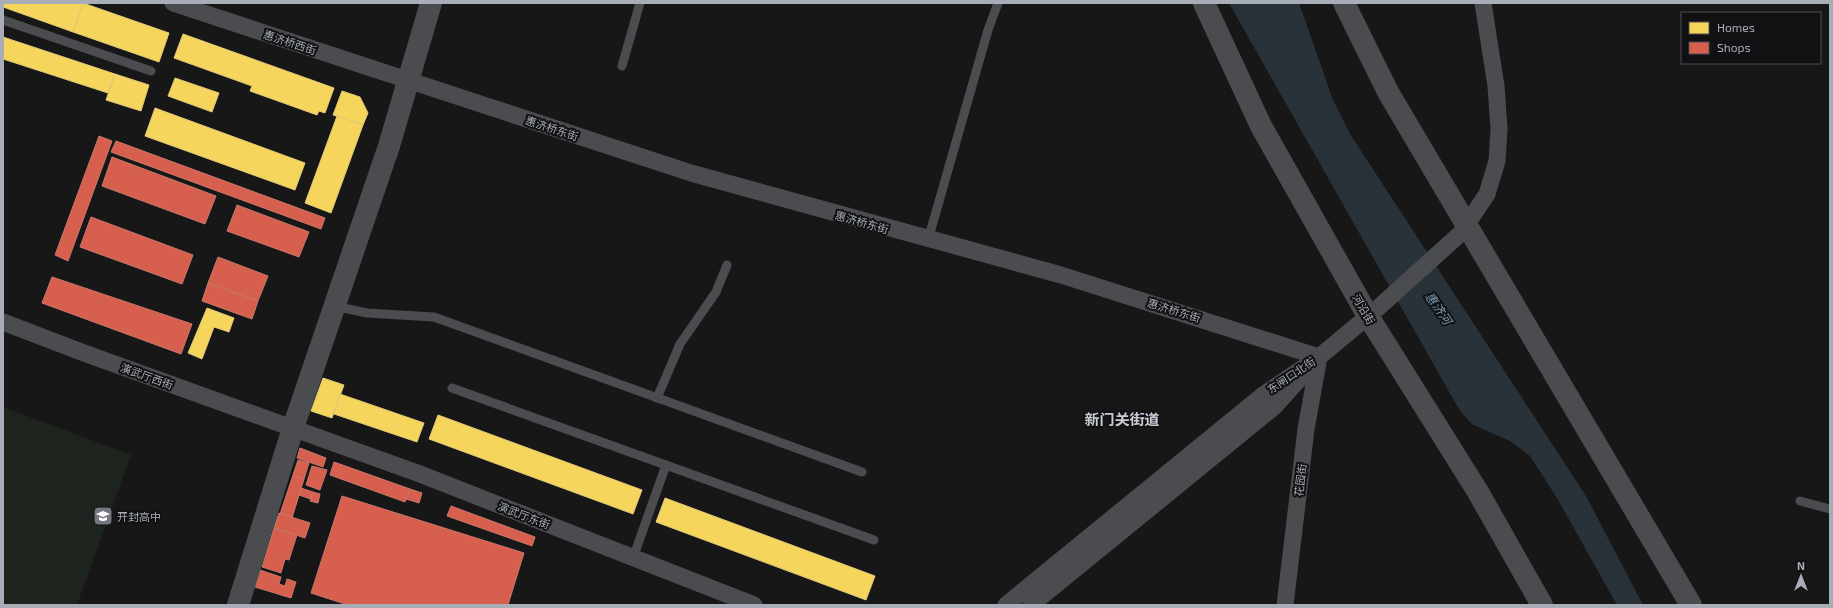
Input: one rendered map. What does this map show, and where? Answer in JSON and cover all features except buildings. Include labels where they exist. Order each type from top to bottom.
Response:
[{"type":"street","name":"惠济桥西街","points":[[173,3],[407,81]]},
{"type":"street","points":[[238,605],[293,428],[389,146],[431,3]]},
{"type":"street","name":"河沿街","points":[[1204,3],[1261,126],[1373,312],[1542,605]]},
{"type":"street","points":[[1344,3],[1388,92],[1691,605]]},
{"type":"street","points":[[1319,356],[1373,312],[1445,249],[1466,225],[1487,194],[1496,168],[1499,146],[1496,86],[1483,3]]},
{"type":"street","name":"惠济桥东街","points":[[407,81],[691,173],[1068,278],[1319,356]]},
{"type":"street","name":"演武厅西街","points":[[3,322],[293,428]]},
{"type":"street","name":"东闸口北街","points":[[1006,605],[1263,395],[1319,356]]},
{"type":"street","name":"东闸口北街","points":[[1031,605],[1274,407],[1319,356]]},
{"type":"street","name":"花园街","points":[[1285,605],[1306,429],[1319,356]]},
{"type":"street","name":"演武厅东街","points":[[293,428],[420,474],[754,605]]},
{"type":"lane","points":[[622,66],[640,3]]},
{"type":"lane","points":[[928,240],[986,37],[998,3]]},
{"type":"lane","points":[[3,20],[151,70]]},
{"type":"lane","points":[[657,398],[680,344],[716,292],[727,265]]},
{"type":"lane","points":[[334,306],[367,313],[434,317],[862,472]]},
{"type":"lane","points":[[452,388],[874,540]]},
{"type":"lane","points":[[633,558],[666,465]]},
{"type":"lane","points":[[1800,501],[1830,509]]},
{"type":"shaded area","points":[[3,407],[131,455],[77,605],[3,605]]},
{"type":"water","name":"惠济河","points":[[1229,3],[1299,3],[1333,100],[1350,134],[1586,496],[1643,605],[1617,605],[1557,498],[1530,456],[1510,441],[1472,424],[1460,411]]},
{"type":"place","name":"开封高中","points":[[103,516]]},
{"type":"district","name":"新门关街道","points":[[1122,419]]}]
